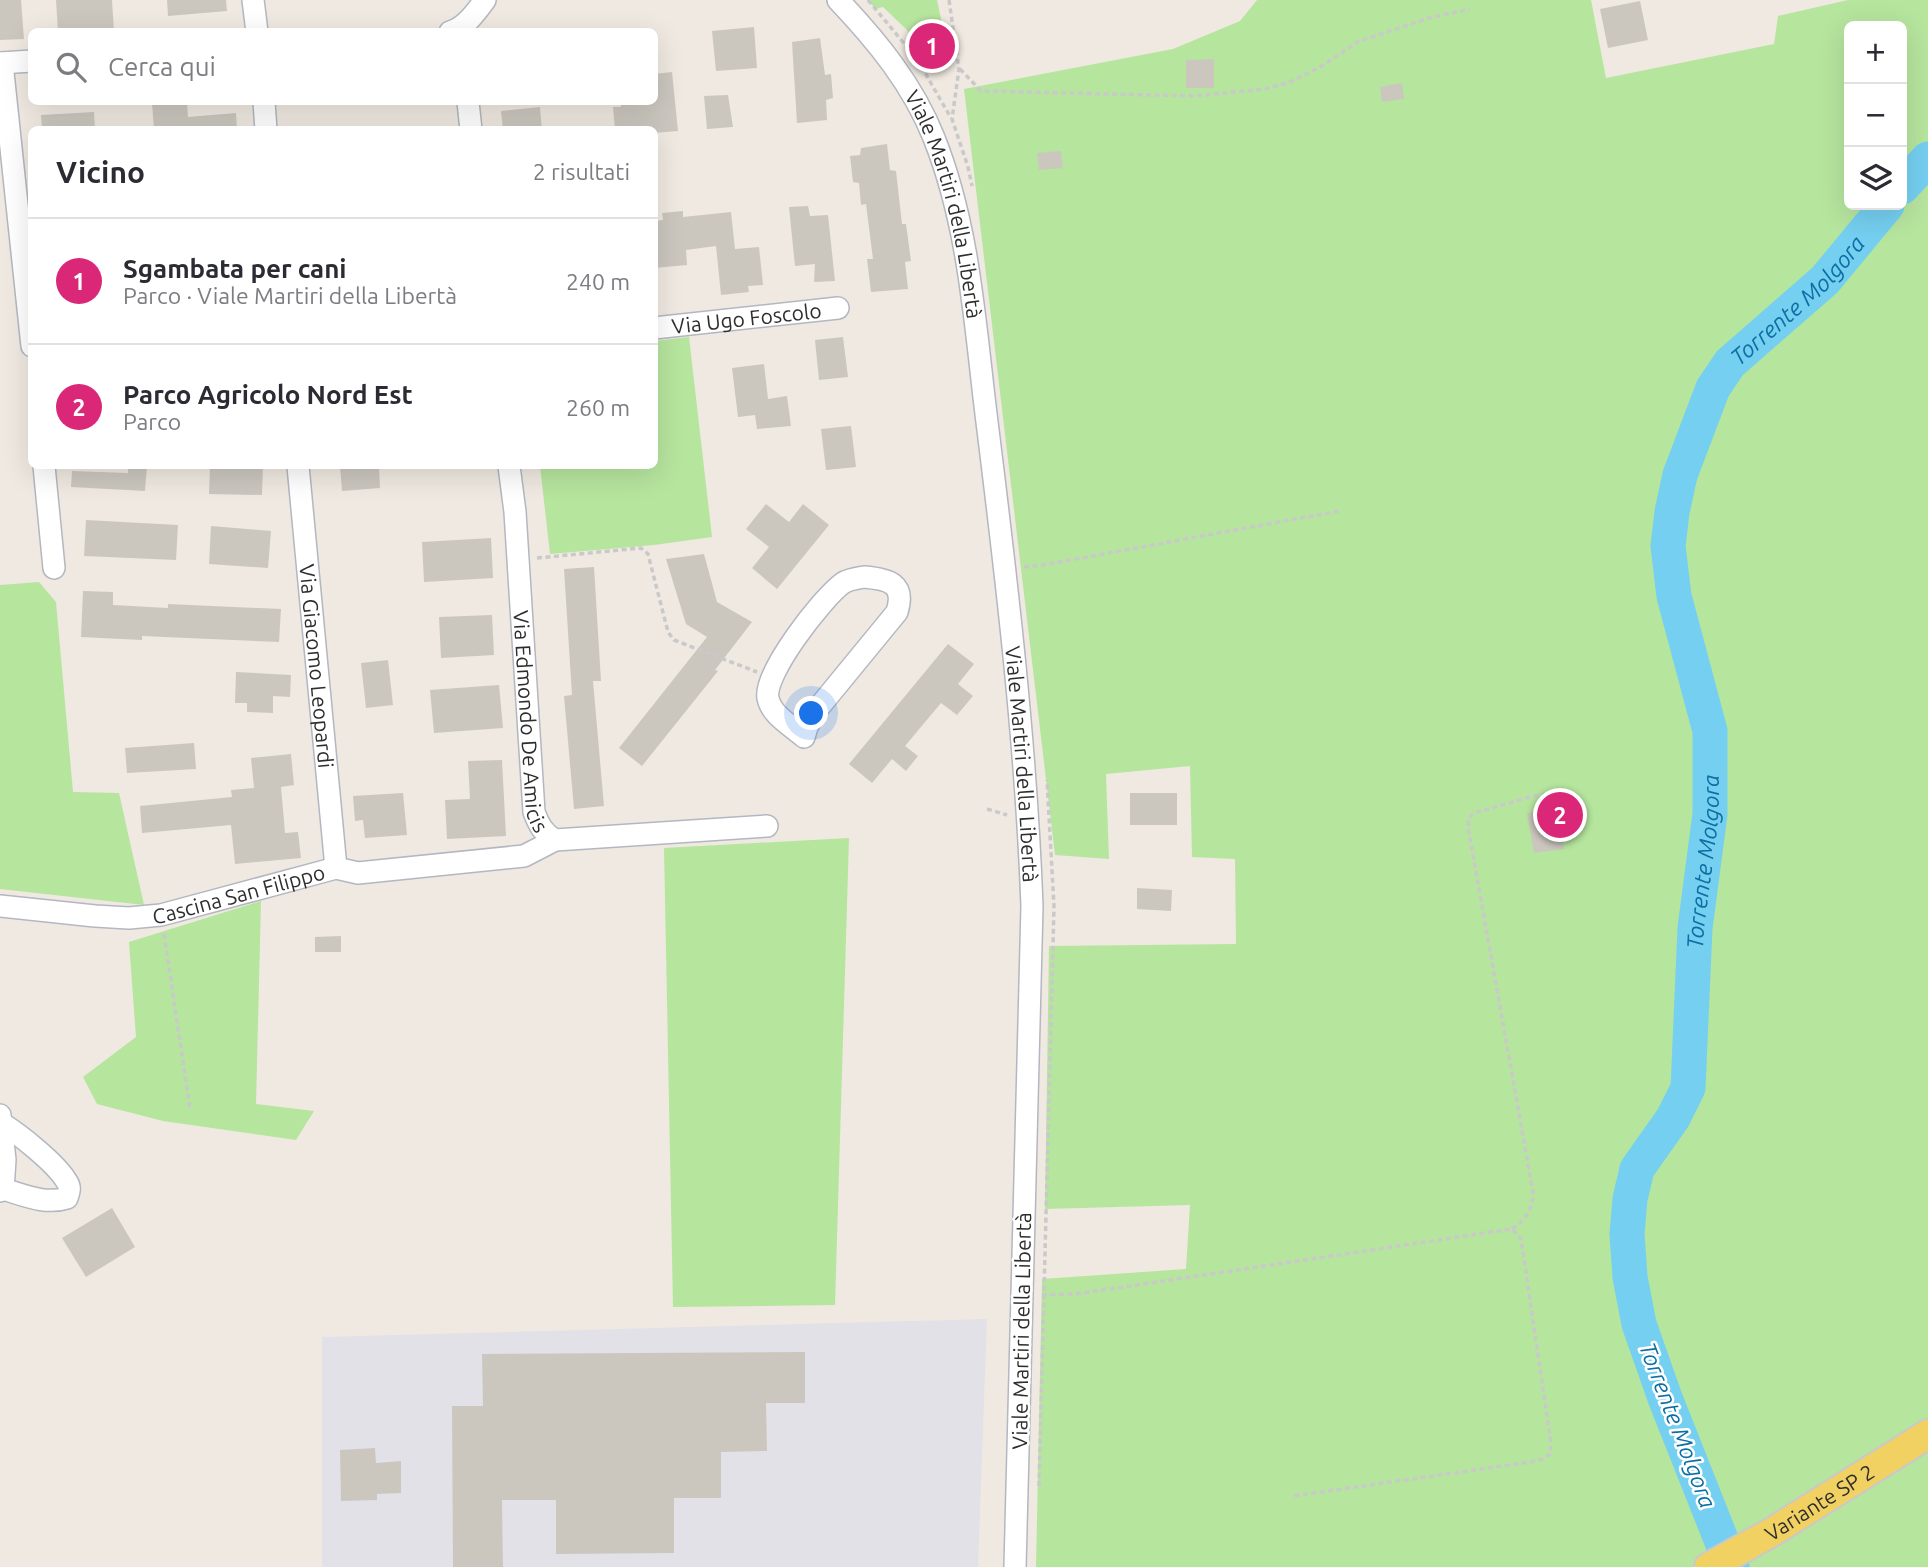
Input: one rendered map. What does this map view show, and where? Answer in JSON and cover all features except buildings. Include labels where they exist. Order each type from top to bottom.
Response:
[{"type":"main road","name":"Variante SP 2","points":[[1709,1567],[1772,1532],[1928,1434]]},
{"type":"street","points":[[253,0],[256,28]]},
{"type":"street","points":[[458,28],[471,18],[485,0]]},
{"type":"street","name":"Viale Martiri della Libertà","points":[[838,0],[877,43],[912,93],[934,138],[956,204],[968,268],[1005,568],[1029,816],[1032,906],[1015,1567]]},
{"type":"street","points":[[28,61],[1,63],[28,309]]},
{"type":"street","points":[[264,105],[266,126]]},
{"type":"street","points":[[468,105],[471,126]]},
{"type":"street","name":"Via Ugo Foscolo","points":[[658,328],[838,308]]},
{"type":"street","points":[[44,469],[54,568]]},
{"type":"street","name":"Via Giacomo Leopardi","points":[[298,469],[336,868]]},
{"type":"street","name":"Via Edmondo De Amicis","points":[[509,469],[518,559],[534,811],[546,835],[555,840],[767,826]]},
{"type":"street","points":[[864,577],[875,578],[894,584],[899,590],[900,604],[897,612],[815,712],[804,737],[768,702],[767,691],[772,677],[796,635],[844,582],[864,577]]},
{"type":"street","name":"Cascina San Filippo","points":[[0,906],[129,918],[161,915],[336,868],[358,873],[524,856],[555,840]]},
{"type":"street","points":[[1,1118],[68,1183],[70,1191],[67,1198],[44,1200],[1,1190],[5,1160],[1,1118]]},
{"type":"path","points":[[959,68],[981,91],[1195,96],[1264,89],[1289,83],[1322,66],[1357,41],[1429,18],[1471,9]]},
{"type":"path","points":[[1005,568],[1043,565],[1339,511]]},
{"type":"path","points":[[518,559],[641,548],[648,554],[668,632],[674,640],[772,677]]},
{"type":"path","points":[[1021,1296],[1076,1294],[1512,1229],[1523,1222],[1533,1204],[1533,1192],[1468,827],[1469,818],[1474,813],[1558,792]]},
{"type":"path","points":[[161,915],[190,1109]]},
{"type":"path","points":[[1293,1496],[1543,1460],[1550,1454],[1551,1443],[1521,1239],[1512,1229]]},
{"type":"shaded area","points":[[987,1319],[978,1567],[322,1567],[322,1337]]},
{"type":"green space","points":[[867,0],[937,0],[950,61],[932,67],[907,30],[883,7],[876,9]]},
{"type":"green space","points":[[1257,0],[1591,0],[1606,78],[1774,44],[1778,16],[1848,0],[1928,0],[1928,1567],[1036,1567],[1042,1279],[1186,1269],[1190,1205],[1045,1209],[1049,946],[1236,944],[1235,859],[1192,857],[1190,766],[1106,774],[1109,859],[1055,855],[964,89],[1173,49],[1240,21]]},
{"type":"green space","points":[[689,337],[712,537],[550,554],[540,469],[658,469],[658,341]]},
{"type":"green space","points":[[39,582],[56,602],[73,792],[119,793],[144,905],[0,889],[0,585]]},
{"type":"green space","points":[[849,838],[835,1305],[673,1307],[664,848]]},
{"type":"green space","points":[[261,901],[256,1104],[314,1111],[296,1140],[163,1121],[97,1104],[83,1077],[136,1037],[129,942]]},
{"type":"waterway","name":"Torrente Molgora","points":[[1907,182],[1928,159]]},
{"type":"waterway","name":"Torrente Molgora","points":[[1732,1567],[1665,1398],[1639,1324],[1630,1277],[1627,1234],[1630,1199],[1637,1169],[1673,1118],[1688,1088],[1695,928],[1710,814],[1710,731],[1674,596],[1668,546],[1680,475],[1713,388],[1730,363],[1825,280],[1883,210]]},
{"type":"place","name":"Sgambata per cani","points":[[932,46]]},
{"type":"place","name":"Parco Agricolo Nord Est","points":[[1560,815]]}]
